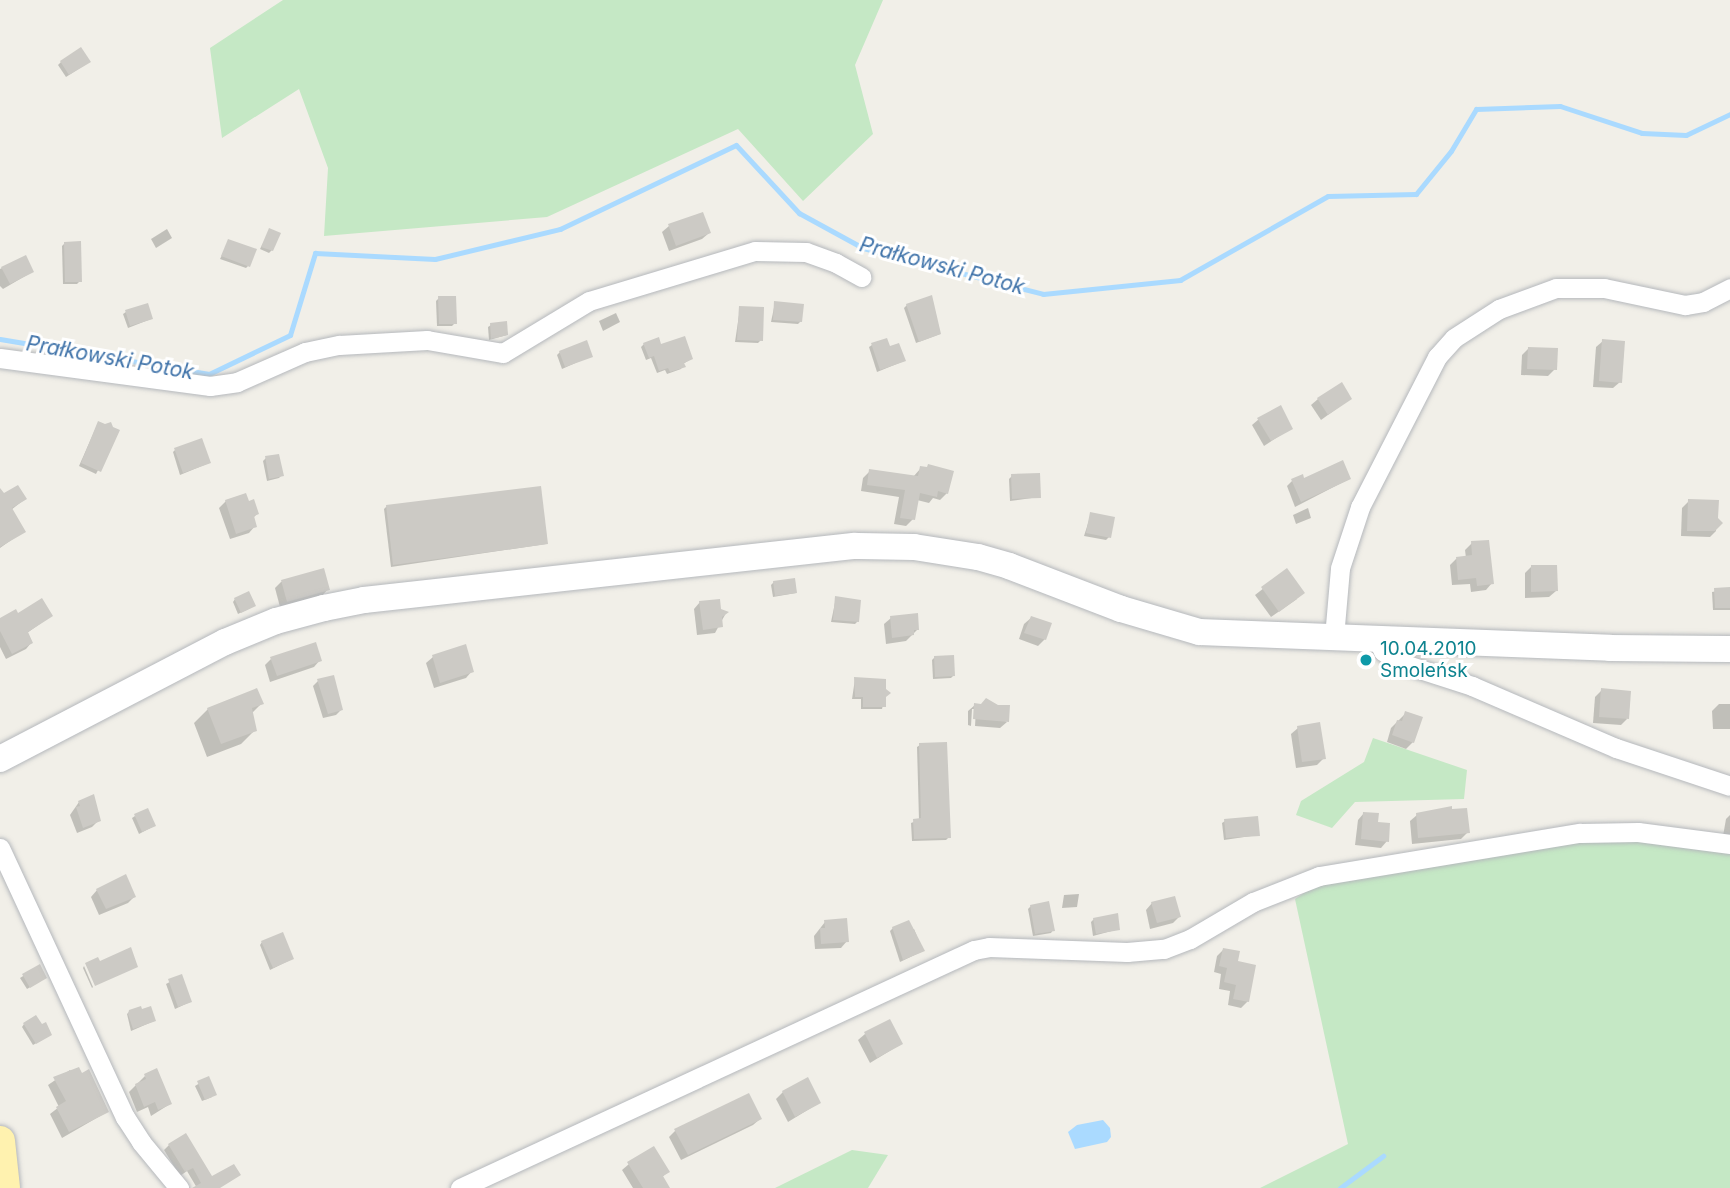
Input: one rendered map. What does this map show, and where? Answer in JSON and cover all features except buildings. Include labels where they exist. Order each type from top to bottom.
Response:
[{"type":"main road","points":[[0,1141],[5,1188]]},
{"type":"street","points":[[0,358],[217,385],[237,382],[305,352],[340,345],[427,341],[503,353],[589,301],[755,251],[806,252],[836,263],[861,277]]},
{"type":"street","points":[[1334,637],[1340,568],[1360,508],[1437,357],[1454,338],[1499,309],[1556,288],[1604,288],[1685,305],[1703,302],[1730,288]]},
{"type":"street","points":[[0,759],[225,642],[276,621],[324,608],[364,600],[826,548],[914,547],[978,557],[1009,566],[1121,609],[1199,632],[1610,648],[1730,649]]},
{"type":"street","points":[[1377,640],[1383,651],[1401,663],[1472,687],[1616,748],[1730,786]]},
{"type":"street","points":[[460,1188],[974,950],[989,947],[1127,952],[1164,949],[1190,939],[1253,902],[1319,876],[1580,833],[1637,832],[1730,844]]},
{"type":"street","points":[[0,848],[125,1117],[141,1142],[179,1188]]},
{"type":"green space","points":[[283,0],[883,0],[855,65],[873,134],[803,201],[738,129],[547,217],[324,236],[328,168],[299,89],[222,138],[210,48]]},
{"type":"green space","points":[[1373,738],[1467,770],[1464,799],[1355,802],[1332,828],[1296,815],[1301,801],[1364,762]]},
{"type":"green space","points":[[1615,836],[1730,847],[1730,1188],[1260,1188],[1348,1144],[1295,899],[1322,881]]},
{"type":"green space","points":[[852,1150],[888,1155],[868,1188],[775,1188]]},
{"type":"water","points":[[1103,1120],[1110,1128],[1111,1137],[1107,1142],[1075,1149],[1068,1132],[1077,1125]]},
{"type":"waterway","name":"Prałkowski Potok","points":[[0,339],[209,374],[290,335],[315,253],[435,259],[560,229],[736,145],[799,213],[863,248],[1043,294],[1180,280],[1328,196],[1416,194],[1451,151],[1476,109],[1560,106],[1642,133],[1686,135],[1730,114]]},
{"type":"waterway","points":[[1340,1188],[1383,1156]]},
{"type":"place","name":"10.04.2010 Smoleńsk","points":[[1366,660]]}]
